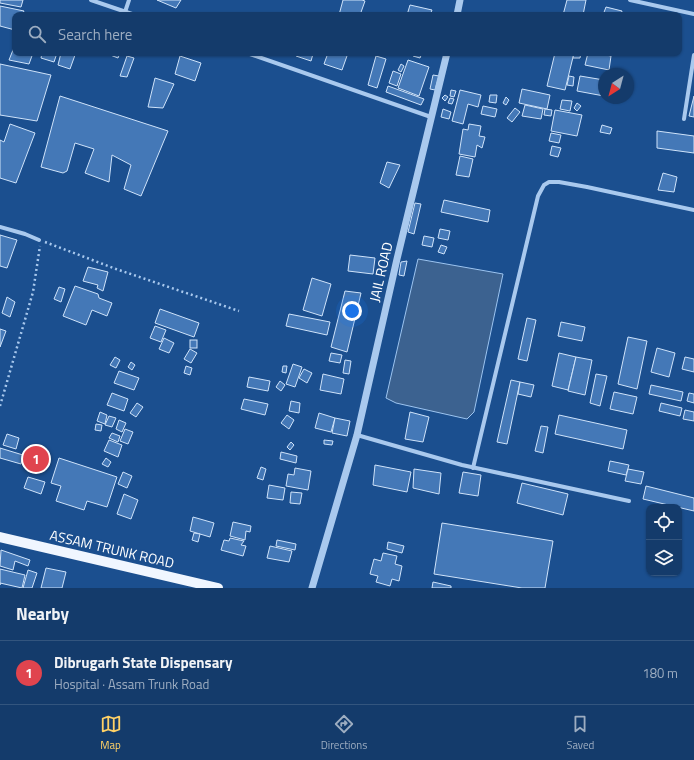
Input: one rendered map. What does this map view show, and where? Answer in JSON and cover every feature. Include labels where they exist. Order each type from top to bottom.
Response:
[{"type":"main road","name":"ASSAM TRUNK ROAD","points":[[0,537],[218,588]]},
{"type":"street","points":[[91,0],[125,12],[129,0]]},
{"type":"street","points":[[458,12],[460,0]]},
{"type":"street","points":[[630,0],[694,14]]},
{"type":"street","points":[[684,119],[694,55]]},
{"type":"street","points":[[256,56],[431,117]]},
{"type":"street","name":"JAIL ROAD","points":[[312,588],[357,435],[397,259],[446,56]]},
{"type":"street","points":[[473,468],[538,196],[544,185],[549,182],[587,187],[694,210]]},
{"type":"street","points":[[0,227],[25,234],[38,240]]},
{"type":"street","points":[[357,435],[473,468],[629,501]]},
{"type":"path","points":[[38,240],[116,269],[239,311]]},
{"type":"path","points":[[0,406],[33,292],[40,249],[38,240]]},
{"type":"water","points":[[418,259],[503,274],[474,412],[467,419],[396,403],[386,398]]},
{"type":"building","points":[[0,0],[23,0],[21,7],[0,3]]},
{"type":"building","points":[[157,0],[181,0],[176,8]]},
{"type":"building","points":[[343,0],[365,1],[361,12],[340,12]]},
{"type":"building","points":[[567,0],[586,0],[584,12],[564,12]]},
{"type":"building","points":[[410,5],[432,10],[431,12],[408,12]]},
{"type":"building","points":[[0,6],[24,11],[12,12],[12,29],[0,26]]},
{"type":"building","points":[[606,7],[622,11],[622,12],[604,12]]},
{"type":"building","points":[[12,52],[12,56],[32,56],[29,64],[9,60]]},
{"type":"building","points":[[41,56],[56,56],[54,62],[41,58]]},
{"type":"building","points":[[60,56],[75,56],[70,69],[58,65]]},
{"type":"building","points":[[127,56],[134,58],[127,77],[120,76]]},
{"type":"building","points":[[180,56],[201,63],[195,81],[175,74]]},
{"type":"building","points":[[296,56],[312,56],[311,61]]},
{"type":"building","points":[[327,56],[347,56],[342,70],[324,64]]},
{"type":"building","points":[[376,56],[386,59],[377,88],[368,85]]},
{"type":"building","points":[[554,56],[573,56],[565,90],[547,86]]},
{"type":"building","points":[[573,56],[580,56],[580,58],[573,58]]},
{"type":"building","points":[[587,56],[611,56],[609,68],[599,68],[585,65]]},
{"type":"building","points":[[408,60],[429,67],[419,96],[398,88]]},
{"type":"building","points":[[0,64],[51,75],[37,121],[0,115]]},
{"type":"building","points":[[401,64],[404,66],[401,72],[398,70]]},
{"type":"building","points":[[393,71],[401,74],[397,86],[389,83]]},
{"type":"building","points":[[433,75],[439,76],[435,90],[430,89]]},
{"type":"building","points":[[569,76],[574,77],[573,86],[567,85]]},
{"type":"building","points":[[580,76],[598,79],[598,95],[577,91]]},
{"type":"building","points":[[155,78],[174,84],[163,108],[148,107]]},
{"type":"building","points":[[388,86],[424,99],[421,105],[386,92]]},
{"type":"building","points":[[522,89],[550,95],[547,109],[519,103]]},
{"type":"building","points":[[451,90],[456,91],[454,97],[450,96]]},
{"type":"building","points":[[460,90],[481,95],[478,107],[468,104],[463,124],[452,121]]},
{"type":"building","points":[[445,95],[448,97],[445,101],[442,98]]},
{"type":"building","points":[[490,95],[497,95],[496,103],[489,102]]},
{"type":"building","points":[[60,96],[168,131],[141,196],[124,189],[131,165],[112,155],[109,182],[85,173],[94,149],[75,143],[67,171],[63,173],[41,167]]},
{"type":"building","points":[[694,96],[694,117],[689,116]]},
{"type":"building","points":[[506,97],[509,100],[506,105],[503,103]]},
{"type":"building","points":[[450,98],[454,99],[452,104],[448,103]]},
{"type":"building","points":[[562,100],[572,101],[570,111],[560,109]]},
{"type":"building","points":[[577,103],[581,106],[577,111],[574,108]]},
{"type":"building","points":[[525,105],[543,109],[541,119],[522,116]]},
{"type":"building","points":[[483,106],[497,109],[495,117],[481,114]]},
{"type":"building","points":[[515,108],[520,112],[512,122],[507,118]]},
{"type":"building","points":[[443,109],[451,112],[449,119],[441,117]]},
{"type":"building","points":[[545,109],[552,110],[551,116],[544,115]]},
{"type":"building","points":[[555,110],[582,115],[577,136],[551,131]]},
{"type":"building","points":[[10,124],[35,133],[16,183],[0,178],[0,140],[4,142]]},
{"type":"building","points":[[469,124],[481,126],[479,136],[485,137],[482,148],[477,145],[475,157],[459,154],[463,129],[468,130]]},
{"type":"building","points":[[602,125],[612,128],[610,134],[600,132]]},
{"type":"building","points":[[657,131],[694,136],[694,153],[657,148]]},
{"type":"building","points":[[551,133],[561,135],[559,143],[549,141]]},
{"type":"building","points":[[552,146],[561,148],[558,157],[550,155]]},
{"type":"building","points":[[460,156],[473,159],[469,177],[456,175]]},
{"type":"building","points":[[387,162],[400,165],[389,188],[380,183]]},
{"type":"building","points":[[663,173],[677,177],[674,192],[658,190]]},
{"type":"building","points":[[444,200],[490,210],[488,222],[441,212]]},
{"type":"building","points":[[415,203],[421,204],[414,234],[408,232]]},
{"type":"building","points":[[440,229],[450,231],[448,240],[438,238]]},
{"type":"building","points":[[0,235],[17,240],[7,268],[0,266]]},
{"type":"building","points":[[424,236],[434,238],[432,247],[422,245]]},
{"type":"building","points":[[441,245],[447,247],[444,254],[438,252]]},
{"type":"building","points":[[350,255],[375,258],[373,274],[348,271]]},
{"type":"building","points":[[407,261],[404,276],[399,275],[401,262]]},
{"type":"building","points":[[88,267],[108,272],[103,291],[97,288],[98,285],[83,281]]},
{"type":"building","points":[[312,278],[331,284],[322,316],[303,310]]},
{"type":"building","points":[[75,286],[98,294],[99,298],[112,303],[107,316],[92,310],[86,325],[63,316]]},
{"type":"building","points":[[59,287],[65,289],[61,302],[54,299]]},
{"type":"building","points":[[345,291],[361,293],[347,352],[331,347]]},
{"type":"building","points":[[7,297],[15,302],[10,317],[2,313]]},
{"type":"building","points":[[160,309],[199,323],[194,337],[155,323]]},
{"type":"building","points":[[289,314],[330,322],[327,335],[286,326]]},
{"type":"building","points":[[527,318],[536,320],[527,361],[518,359]]},
{"type":"building","points":[[561,322],[585,327],[582,341],[558,336]]},
{"type":"building","points":[[155,326],[166,330],[161,342],[150,338]]},
{"type":"building","points":[[0,329],[6,331],[0,347]]},
{"type":"building","points":[[628,337],[647,341],[637,389],[618,384]]},
{"type":"building","points":[[164,338],[174,343],[169,353],[159,349]]},
{"type":"building","points":[[190,340],[197,340],[197,348],[190,348]]},
{"type":"building","points":[[657,348],[675,353],[669,377],[651,372]]},
{"type":"building","points":[[190,349],[197,353],[191,363],[184,359]]},
{"type":"building","points":[[331,353],[342,355],[340,363],[329,361]]},
{"type":"building","points":[[559,353],[576,357],[568,390],[552,386]]},
{"type":"building","points":[[115,357],[120,360],[116,368],[110,365]]},
{"type":"building","points":[[576,357],[592,360],[585,395],[568,391]]},
{"type":"building","points":[[685,357],[694,359],[694,372],[682,369]]},
{"type":"building","points":[[345,360],[351,361],[349,374],[343,373]]},
{"type":"building","points":[[131,362],[135,365],[132,370],[128,367]]},
{"type":"building","points":[[293,364],[302,367],[295,387],[286,384]]},
{"type":"building","points":[[186,366],[192,368],[190,375],[184,373]]},
{"type":"building","points":[[283,366],[287,366],[286,373],[282,372]]},
{"type":"building","points":[[304,369],[312,373],[307,383],[299,378]]},
{"type":"building","points":[[119,371],[139,378],[134,390],[114,383]]},
{"type":"building","points":[[323,374],[344,379],[341,394],[320,390]]},
{"type":"building","points":[[596,374],[607,376],[600,406],[590,403]]},
{"type":"building","points":[[249,377],[270,381],[268,391],[247,387]]},
{"type":"building","points":[[511,380],[520,382],[507,444],[497,442]]},
{"type":"building","points":[[280,381],[285,385],[281,391],[276,387]]},
{"type":"building","points":[[520,382],[534,385],[531,397],[518,394]]},
{"type":"building","points":[[651,385],[683,392],[681,401],[649,394]]},
{"type":"building","points":[[614,392],[637,397],[633,414],[610,409]]},
{"type":"building","points":[[112,393],[128,399],[124,411],[107,405]]},
{"type":"building","points":[[689,393],[694,394],[694,403],[687,401]]},
{"type":"building","points":[[244,399],[268,404],[265,415],[241,409]]},
{"type":"building","points":[[291,401],[300,403],[299,413],[289,411]]},
{"type":"building","points":[[137,403],[143,407],[136,417],[130,413]]},
{"type":"building","points":[[661,403],[682,408],[680,416],[659,411]]},
{"type":"building","points":[[685,410],[694,412],[694,421],[683,419]]},
{"type":"building","points":[[100,412],[107,415],[105,424],[97,421]]},
{"type":"building","points":[[410,412],[429,417],[423,442],[405,439]]},
{"type":"building","points":[[319,413],[335,418],[331,432],[315,428]]},
{"type":"building","points":[[287,415],[294,420],[289,429],[281,423]]},
{"type":"building","points":[[559,415],[627,430],[623,449],[555,434]]},
{"type":"building","points":[[109,416],[116,418],[112,427],[105,425]]},
{"type":"building","points":[[335,418],[350,421],[347,436],[332,433]]},
{"type":"building","points":[[119,420],[126,423],[122,432],[116,429]]},
{"type":"building","points":[[96,424],[102,425],[101,431],[95,430]]},
{"type":"building","points":[[541,426],[548,427],[543,453],[535,451]]},
{"type":"building","points":[[125,429],[133,432],[128,444],[120,441]]},
{"type":"building","points":[[112,433],[120,436],[118,442],[109,438]]},
{"type":"building","points":[[7,434],[19,438],[16,449],[3,445]]},
{"type":"building","points":[[109,440],[122,445],[118,457],[104,451]]},
{"type":"building","points":[[324,440],[333,441],[332,445],[324,444]]},
{"type":"building","points":[[291,442],[294,445],[290,450],[287,447]]},
{"type":"building","points":[[0,448],[23,455],[21,464],[0,458]]},
{"type":"building","points":[[28,449],[43,454],[38,470],[23,464]]},
{"type":"building","points":[[281,452],[297,456],[296,463],[280,459]]},
{"type":"building","points":[[59,458],[117,477],[107,507],[87,501],[84,510],[56,501],[61,486],[51,483]]},
{"type":"building","points":[[106,458],[111,462],[108,467],[102,464]]},
{"type":"building","points":[[610,461],[629,465],[626,475],[608,471]]},
{"type":"building","points":[[375,465],[411,472],[407,492],[373,485]]},
{"type":"building","points":[[261,467],[266,469],[263,480],[257,478]]},
{"type":"building","points":[[295,468],[311,471],[308,490],[286,486],[288,474],[294,475]]},
{"type":"building","points":[[414,469],[441,473],[439,494],[413,488]]},
{"type":"building","points":[[628,469],[644,472],[641,484],[625,481]]},
{"type":"building","points":[[123,472],[132,476],[127,488],[118,484]]},
{"type":"building","points":[[463,472],[481,475],[478,496],[459,493]]},
{"type":"building","points":[[28,477],[45,482],[41,494],[24,488]]},
{"type":"building","points":[[522,483],[568,494],[563,515],[517,503]]},
{"type":"building","points":[[269,485],[285,488],[283,500],[267,498]]},
{"type":"building","points":[[646,486],[694,498],[694,511],[682,508],[682,504],[664,504],[643,499]]},
{"type":"building","points":[[291,492],[302,493],[300,504],[290,503]]},
{"type":"building","points":[[124,494],[138,500],[131,519],[117,514]]},
{"type":"building","points":[[193,517],[214,523],[210,537],[190,531]]},
{"type":"building","points":[[233,522],[251,526],[250,532],[246,531],[245,540],[230,536]]},
{"type":"building","points":[[442,523],[553,541],[545,588],[522,588],[434,574]]},
{"type":"building","points":[[194,533],[200,534],[198,542],[192,540]]},
{"type":"building","points":[[230,538],[244,541],[241,545],[246,546],[243,556],[221,550],[224,540],[229,541]]},
{"type":"building","points":[[277,540],[296,544],[295,550],[276,546]]},
{"type":"building","points":[[388,542],[404,546],[402,553],[387,549]]},
{"type":"building","points":[[270,546],[292,551],[289,562],[267,558]]},
{"type":"building","points":[[1,550],[30,560],[28,566],[15,561],[13,570],[0,566]]},
{"type":"building","points":[[383,553],[397,556],[395,564],[402,566],[399,581],[392,579],[390,586],[376,582],[378,576],[370,574],[374,559],[381,561]]},
{"type":"building","points":[[46,568],[66,572],[62,588],[41,588]]},
{"type":"building","points":[[0,569],[25,575],[22,588],[0,583]]},
{"type":"building","points":[[28,570],[37,573],[32,588],[23,588]]},
{"type":"building","points":[[433,582],[451,586],[451,588],[432,588]]},
{"type":"place","name":"Dibrugarh State Dispensary","points":[[36,459]]}]
